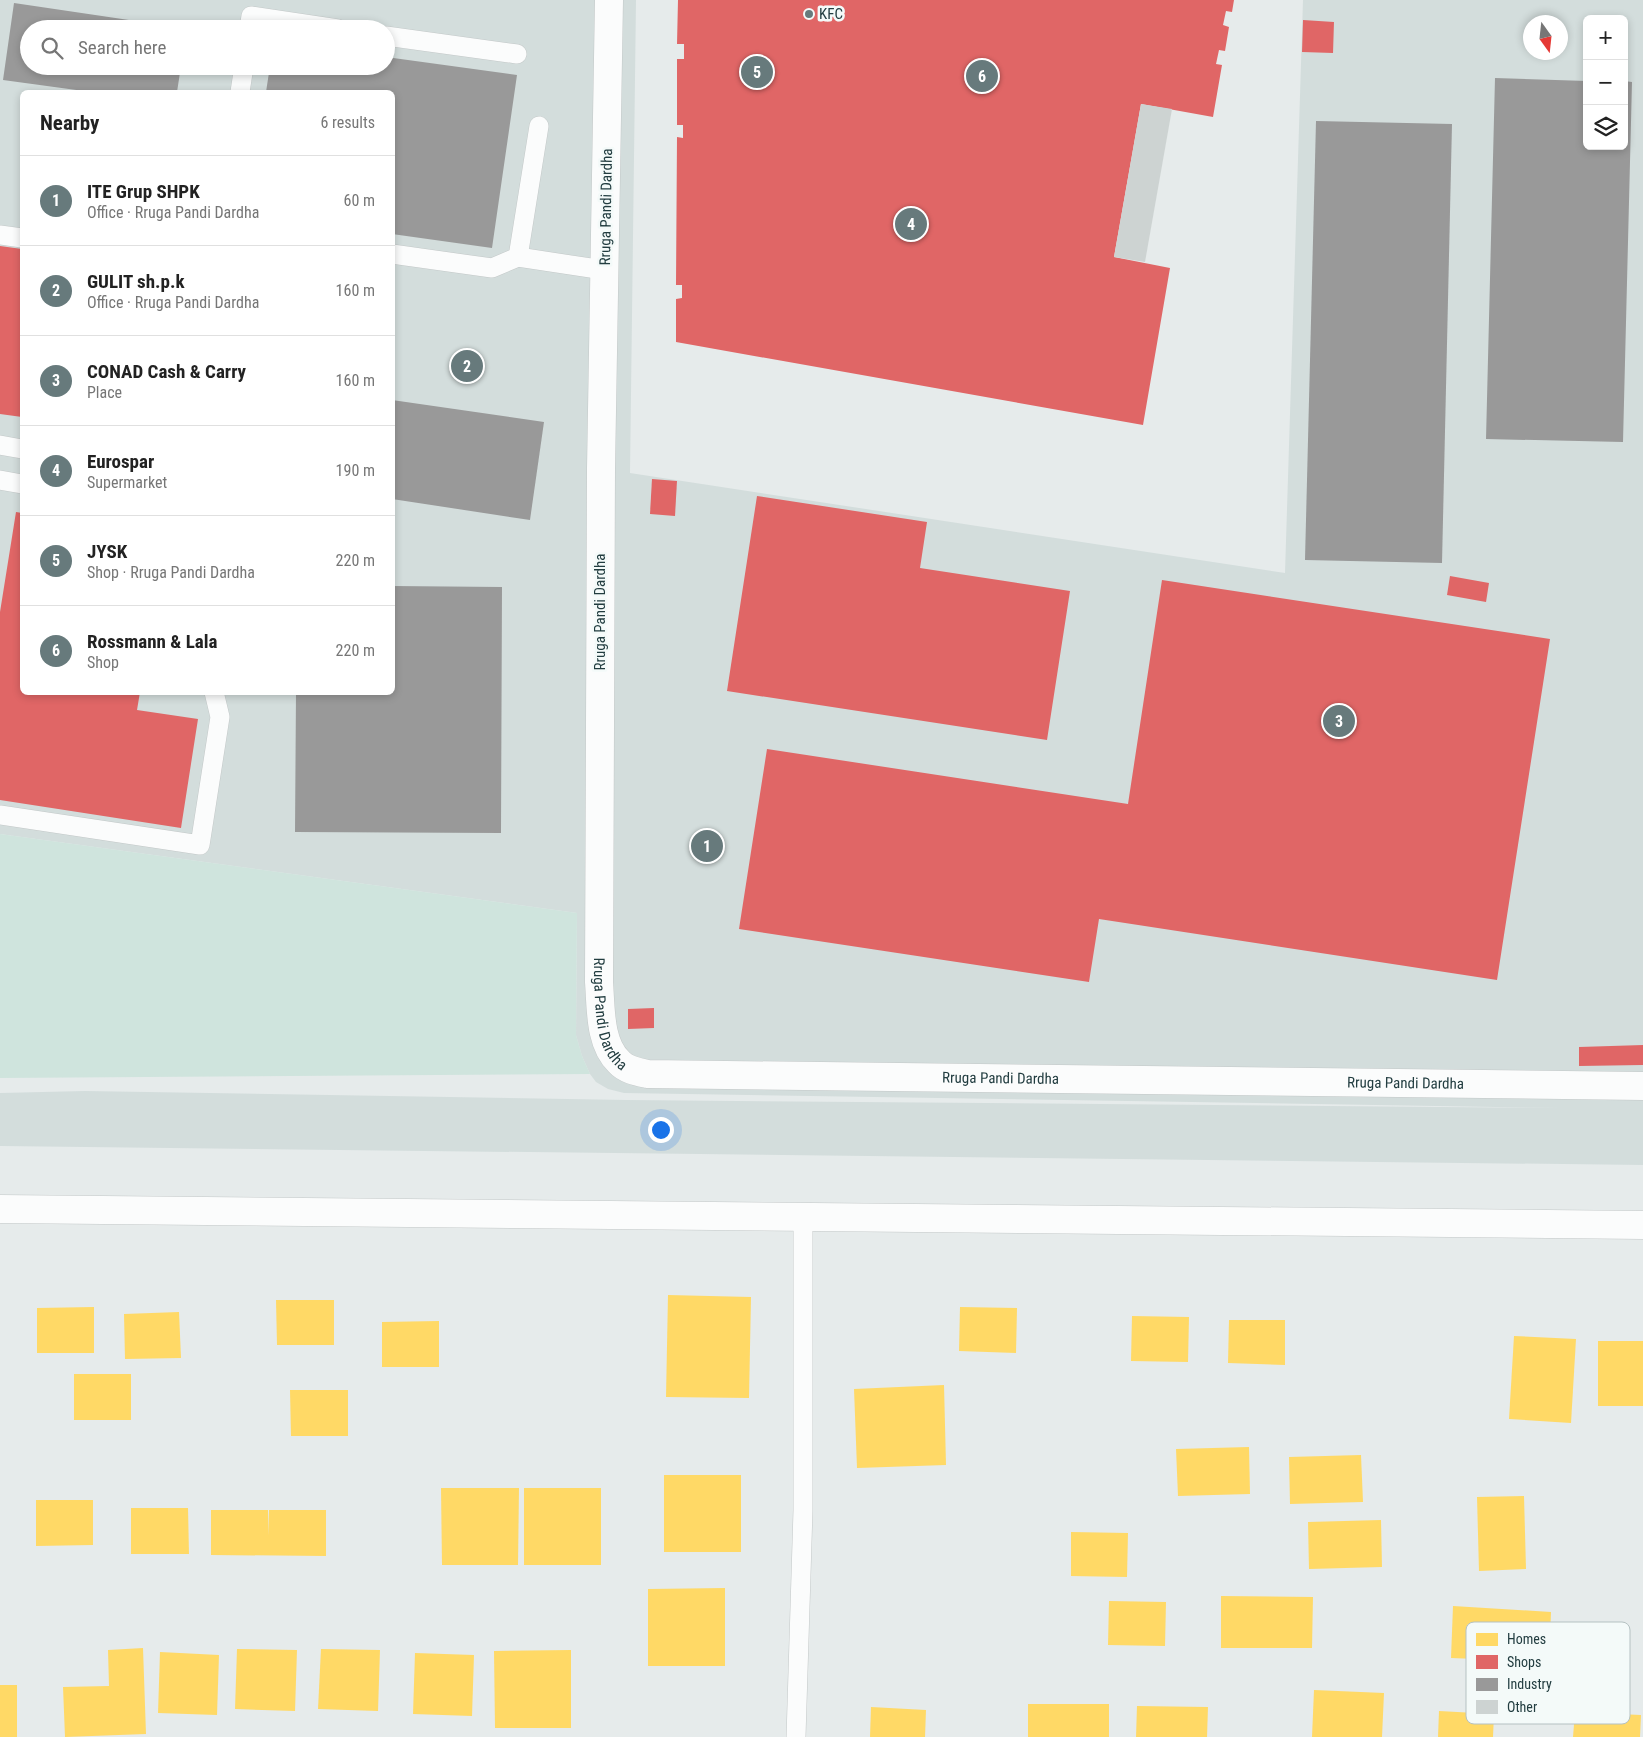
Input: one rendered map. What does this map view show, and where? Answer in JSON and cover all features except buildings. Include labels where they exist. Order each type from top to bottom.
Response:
[{"type":"street","name":"Rruga Pandi Dardha","points":[[609,0],[601,469],[599,982],[602,1027],[608,1045],[619,1062],[631,1070],[648,1074],[1643,1086]]},
{"type":"street","points":[[0,1209],[1643,1225]]},
{"type":"lane","points":[[251,20],[251,16],[278,20]]},
{"type":"lane","points":[[395,37],[517,54]]},
{"type":"lane","points":[[240,90],[243,75]]},
{"type":"lane","points":[[518,257],[539,126]]},
{"type":"lane","points":[[0,235],[20,238]]},
{"type":"lane","points":[[395,254],[492,268],[518,257],[604,270]]},
{"type":"lane","points":[[0,445],[20,448]]},
{"type":"lane","points":[[0,480],[20,484]]},
{"type":"lane","points":[[0,815],[200,845],[220,717],[215,695]]},
{"type":"lane","points":[[796,1737],[803,1510],[803,1217]]},
{"type":"shaded area","points":[[0,0],[636,0],[630,473],[1285,573],[1303,0],[1643,0],[1643,1165],[0,1146],[0,1093],[85,1091],[627,1100],[1563,1108],[624,1093],[608,1089],[596,1082],[582,1056],[576,1035],[577,913],[0,834]]},
{"type":"green space","points":[[0,834],[577,913],[576,1035],[590,1074],[0,1078]]},
{"type":"place","name":"KFC","points":[[809,14]]},
{"type":"place","name":"JYSK","points":[[757,72]]},
{"type":"place","name":"Rossmann & Lala","points":[[982,76]]},
{"type":"place","name":"Eurospar","points":[[911,224]]},
{"type":"place","name":"GULIT sh.p.k","points":[[467,366]]},
{"type":"place","name":"CONAD Cash & Carry","points":[[1339,721]]},
{"type":"place","name":"ITE Grup SHPK","points":[[707,846]]}]
